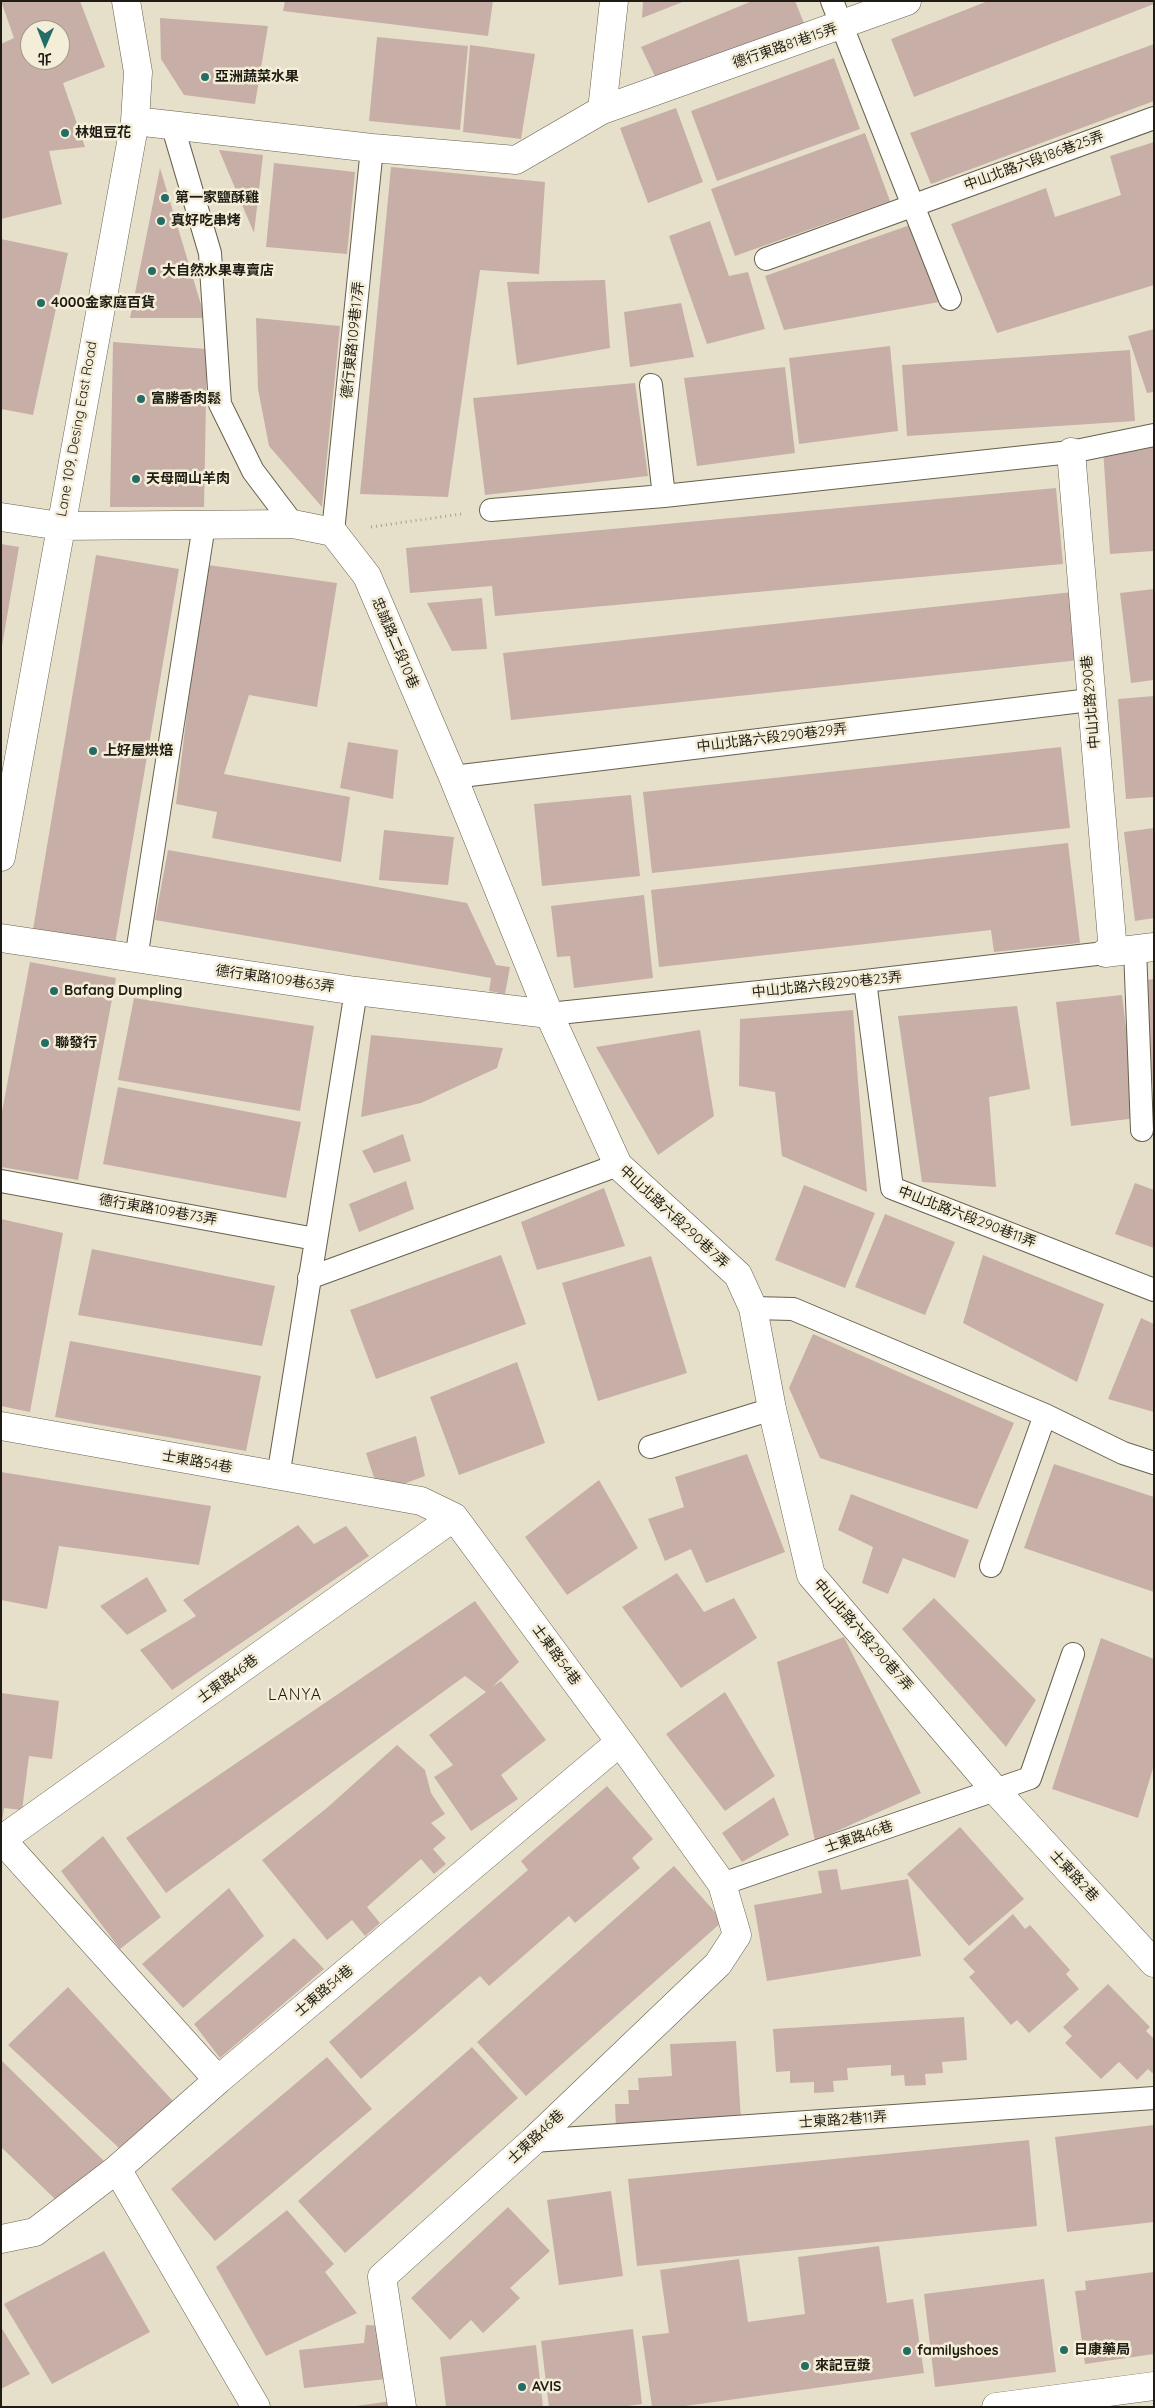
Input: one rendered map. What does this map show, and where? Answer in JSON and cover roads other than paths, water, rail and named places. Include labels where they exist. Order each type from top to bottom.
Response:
[{"type":"street","name":"Lane 109, Desing East Road","points":[[1,857],[135,121],[138,72],[126,1]]},
{"type":"street","points":[[135,121],[372,148],[516,160],[602,110],[614,1]]},
{"type":"street","points":[[837,13],[907,1]]},
{"type":"street","name":"德行東路81巷15弄","points":[[602,110],[837,13]]},
{"type":"street","name":"中山北路290巷","points":[[1071,452],[1090,700],[1127,950]]},
{"type":"street","points":[[1,517],[60,526],[292,524],[333,532]]},
{"type":"street","name":"忠誠路二段10巷","points":[[333,532],[366,576],[453,777],[549,1014]]},
{"type":"street","name":"德行東路109巷63弄","points":[[1,938],[356,991],[549,1014]]},
{"type":"street","name":"中山北路六段290巷7弄","points":[[549,1014],[618,1165],[738,1275],[753,1308],[772,1409],[811,1575],[995,1790]]},
{"type":"street","name":"士東路54巷","points":[[1,1426],[278,1477],[421,1501],[454,1517],[620,1742],[218,2080],[117,2169],[35,2232],[1,2239]]},
{"type":"street","name":"士東路46巷","points":[[2,1840],[454,1517]]},
{"type":"street","name":"士東路46巷","points":[[402,2407],[382,2277],[533,2141],[723,1958],[737,1935],[722,1884],[620,1742]]},
{"type":"street","name":"士東路2巷","points":[[995,1790],[1154,1963]]},
{"type":"street","points":[[2,1840],[218,2080]]},
{"type":"street","points":[[117,2169],[256,2407]]},
{"type":"street","points":[[996,2407],[1154,2386]]},
{"type":"lane","name":"德行東路81巷15弄","points":[[837,13],[914,204],[950,300]]},
{"type":"lane","name":"中山北路六段186巷25弄","points":[[914,204],[1154,118]]},
{"type":"lane","points":[[172,124],[210,253],[220,404],[253,471],[292,524]]},
{"type":"lane","name":"德行東路109巷17弄","points":[[333,532],[372,148]]},
{"type":"lane","points":[[766,259],[914,204]]},
{"type":"lane","points":[[651,386],[664,496]]},
{"type":"lane","points":[[491,510],[664,496],[1071,452],[1154,434]]},
{"type":"lane","points":[[136,959],[204,525]]},
{"type":"lane","name":"中山北路六段290巷29弄","points":[[453,777],[1090,700]]},
{"type":"lane","points":[[1127,950],[1142,1130]]},
{"type":"lane","name":"中山北路六段290巷23弄","points":[[549,1014],[865,981],[1127,950]]},
{"type":"lane","name":"中山北路六段290巷11弄","points":[[865,981],[892,1188],[1154,1290]]},
{"type":"lane","points":[[278,1477],[356,991]]},
{"type":"lane","points":[[309,1278],[618,1165]]},
{"type":"lane","name":"德行東路109巷73弄","points":[[1,1181],[316,1239]]},
{"type":"lane","points":[[753,1308],[793,1309],[1045,1415],[1123,1453],[1154,1463]]},
{"type":"lane","points":[[650,1447],[772,1409]]},
{"type":"lane","points":[[991,1566],[1045,1415]]},
{"type":"lane","name":"士東路46巷","points":[[722,1884],[1030,1778],[1073,1654]]},
{"type":"lane","name":"士東路2巷11弄","points":[[533,2141],[1154,2098]]},
{"type":"place","name":"亞洲蔬菜水果","points":[[205,77]]},
{"type":"place","name":"林姐豆花","points":[[65,133]]},
{"type":"place","name":"第一家鹽酥雞","points":[[165,198]]},
{"type":"place","name":"真好吃串烤","points":[[161,221]]},
{"type":"place","name":"大自然水果專賣店","points":[[152,271]]},
{"type":"place","name":"4000金家庭百貨","points":[[41,303]]},
{"type":"place","name":"富勝香肉鬆","points":[[141,399]]},
{"type":"place","name":"天母岡山羊肉","points":[[136,479]]},
{"type":"place","name":"上好屋烘焙","points":[[93,751]]},
{"type":"place","name":"Bafang Dumpling","points":[[54,991]]},
{"type":"place","name":"聯發行","points":[[45,1043]]},
{"type":"place","name":"日康藥局","points":[[1064,2350]]},
{"type":"place","name":"familyshoes","points":[[907,2351]]},
{"type":"place","name":"來記豆漿","points":[[805,2366]]},
{"type":"place","name":"AVIS","points":[[522,2387]]},
{"type":"district","name":"LANYA","points":[[295,1695]]}]
